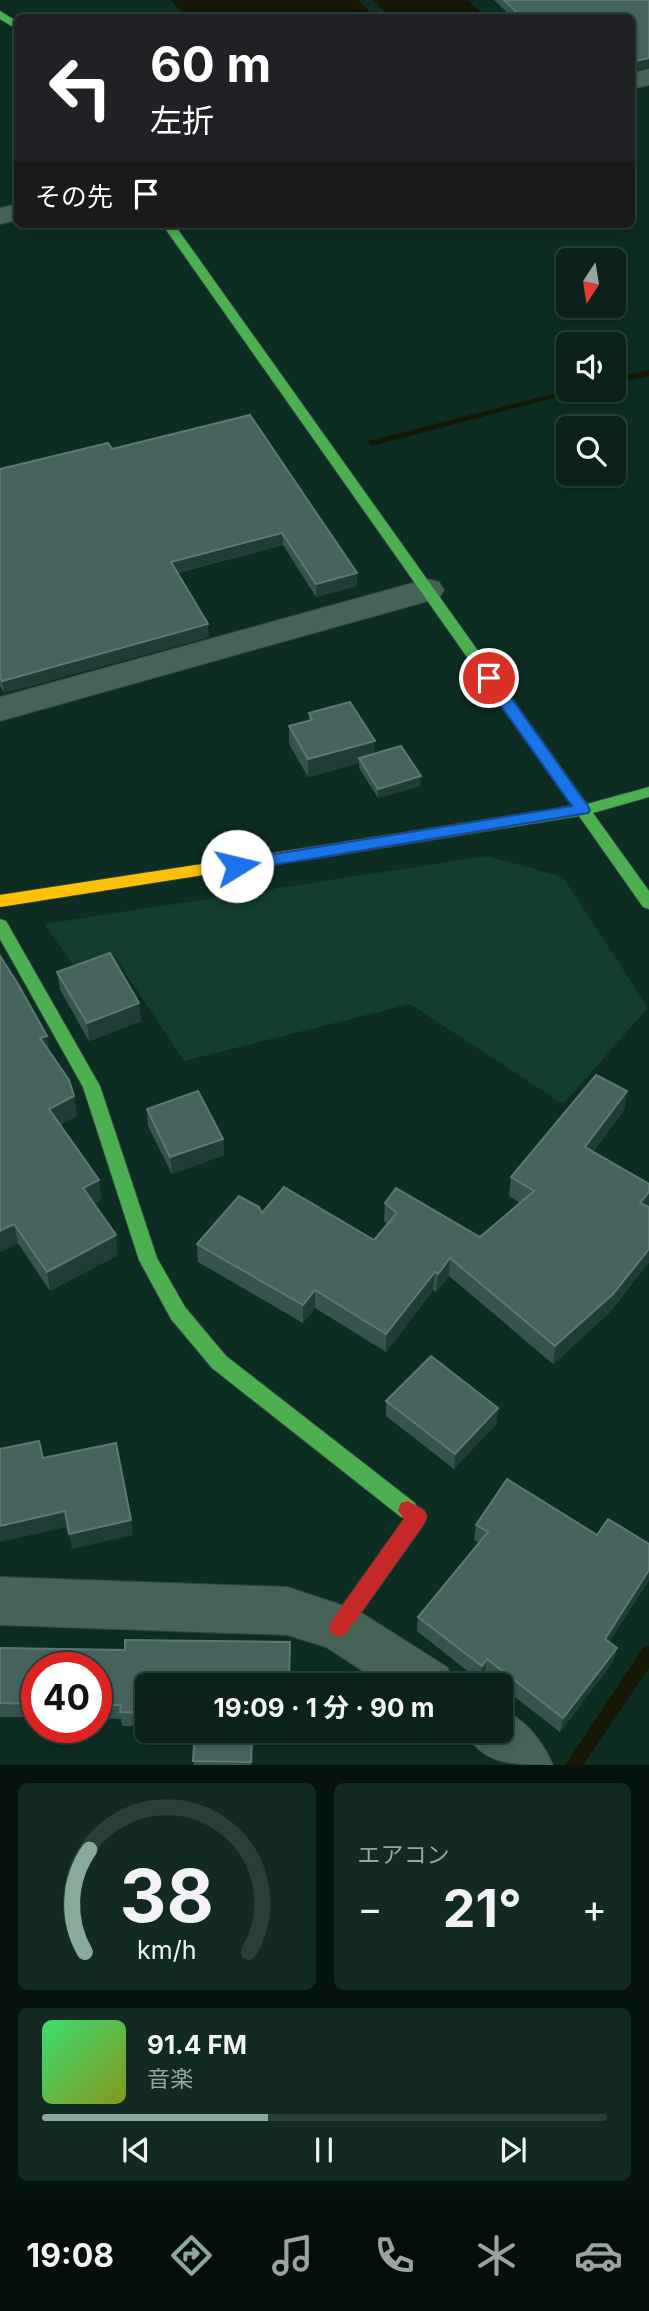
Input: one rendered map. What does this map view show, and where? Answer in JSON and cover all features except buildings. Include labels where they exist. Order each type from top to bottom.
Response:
[{"type":"street","points":[[171,228],[649,903]]},
{"type":"street","points":[[0,709],[427,590]]},
{"type":"street","points":[[0,901],[583,810],[649,792]]},
{"type":"street","points":[[0,925],[91,1086],[148,1260],[178,1313],[219,1362],[417,1517],[339,1627]]},
{"type":"street","points":[[0,1601],[287,1611],[339,1627],[410,1673]]},
{"type":"street","points":[[507,1743],[526,1765]]},
{"type":"shaded area","points":[[171,0],[358,0],[372,14],[183,14]]},
{"type":"shaded area","points":[[373,0],[467,0],[483,14],[387,14]]},
{"type":"shaded area","points":[[487,856],[563,877],[648,1008],[563,1104],[410,1004],[184,1061],[113,954],[77,970],[44,924]]},
{"type":"waterway","points":[[626,378],[649,373]]},
{"type":"waterway","points":[[372,443],[556,396]]},
{"type":"waterway","points":[[573,1765],[649,1654]]},
{"type":"traffic: fast","points":[[0,14],[14,24]]},
{"type":"traffic: fast","points":[[171,228],[649,903]]},
{"type":"traffic: fast","points":[[306,854],[583,810],[649,792]]},
{"type":"traffic: fast","points":[[0,925],[91,1086],[148,1260],[178,1313],[219,1362],[408,1510]]},
{"type":"traffic: slow","points":[[0,901],[306,854]]},
{"type":"traffic: jam","points":[[339,1627],[417,1517],[408,1510]]},
{"type":"route","points":[[237,866],[583,810],[489,678]]}]
